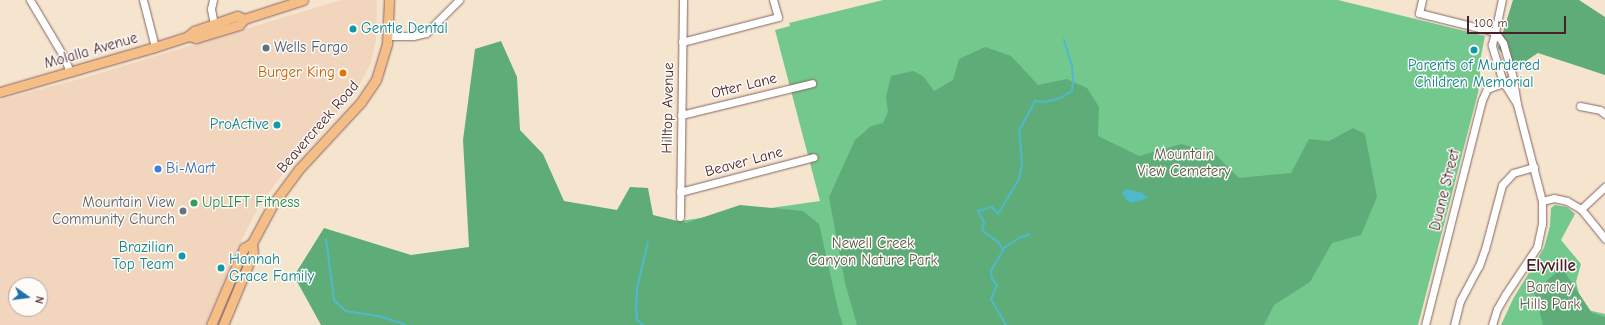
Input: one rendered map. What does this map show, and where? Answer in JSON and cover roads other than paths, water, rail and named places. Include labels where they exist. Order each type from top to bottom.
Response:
[{"type":"main road","name":"Molalla Avenue","points":[[188,36],[196,38],[239,25],[244,19],[303,0]]},
{"type":"main road","name":"Beavercreek Road","points":[[211,325],[244,248],[252,243],[270,209],[289,181],[361,102],[373,86],[385,58],[389,36],[389,0]]},
{"type":"main road","name":"Molalla Avenue","points":[[0,92],[155,47],[188,36],[194,31],[237,16],[244,19]]},
{"type":"main road","name":"Beavercreek Road","points":[[223,325],[253,253],[252,243]]},
{"type":"main road","points":[[217,325],[228,298],[230,280]]},
{"type":"street","points":[[30,0],[64,57],[70,72]]},
{"type":"street","points":[[143,0],[155,47]]},
{"type":"street","points":[[213,0],[211,9],[214,24]]},
{"type":"street","points":[[389,36],[413,36],[426,33],[459,0]]},
{"type":"street","name":"Hilltop Avenue","points":[[680,217],[683,0]]},
{"type":"street","points":[[682,42],[778,18],[773,0]]},
{"type":"street","points":[[1422,0],[1419,14],[1495,32],[1503,43],[1542,201],[1542,224],[1536,247],[1497,309],[1492,325]]},
{"type":"street","points":[[1502,0],[1492,45],[1503,82],[1517,104]]},
{"type":"street","name":"Duane Street","points":[[1425,325],[1482,100],[1487,89],[1513,79]]},
{"type":"street","name":"Otter Lane","points":[[681,115],[812,83]]},
{"type":"street","points":[[1580,106],[1600,110],[1605,114]]},
{"type":"street","name":"Beaver Lane","points":[[680,192],[814,157]]},
{"type":"street","points":[[1454,325],[1460,301],[1479,266],[1485,249],[1502,185],[1513,173],[1534,167]]},
{"type":"street","points":[[1580,209],[1605,188]]},
{"type":"street","points":[[1542,201],[1561,199],[1580,209],[1605,239]]},
{"type":"water","points":[[1126,189],[1142,193],[1148,198],[1132,203],[1126,200],[1122,193]]},
{"type":"waterway","points":[[1003,250],[999,243],[982,230],[984,222],[978,211],[992,207],[998,214],[1019,179],[1022,163],[1019,131],[1035,101],[1046,102],[1060,98],[1072,91],[1072,66],[1064,39]]},
{"type":"waterway","points":[[1006,325],[991,299],[997,285],[992,279],[991,271],[1005,247],[1021,237],[1030,234]]},
{"type":"waterway","points":[[326,239],[334,300],[346,311],[379,316],[406,325]]},
{"type":"waterway","points":[[643,325],[637,320],[637,288],[648,242]]},
{"type":"place","name":"Gentle Dental","points":[[353,29]]},
{"type":"place","name":"Wells Fargo","points":[[266,48]]},
{"type":"place","name":"Parents of Murdered Children Memorial","points":[[1474,50]]},
{"type":"place","name":"Burger King","points":[[343,73]]},
{"type":"place","name":"ProActive","points":[[277,125]]},
{"type":"place","name":"Bi-Mart","points":[[158,169]]},
{"type":"place","name":"UpLIFT Fitness","points":[[194,203]]},
{"type":"place","name":"Mountain View Community Church","points":[[183,211]]},
{"type":"place","name":"Brazilian Top Team","points":[[182,256]]},
{"type":"place","name":"Hannah Grace Family","points":[[221,268]]},
{"type":"district","name":"Elyville","points":[[1551,266]]},
{"type":"park label","name":"Mountain View Cemetery","points":[[1184,162]]},
{"type":"park label","name":"Newell Creek Canyon Nature Park","points":[[873,252]]},
{"type":"park label","name":"Barclay Hills Park","points":[[1550,296]]}]
